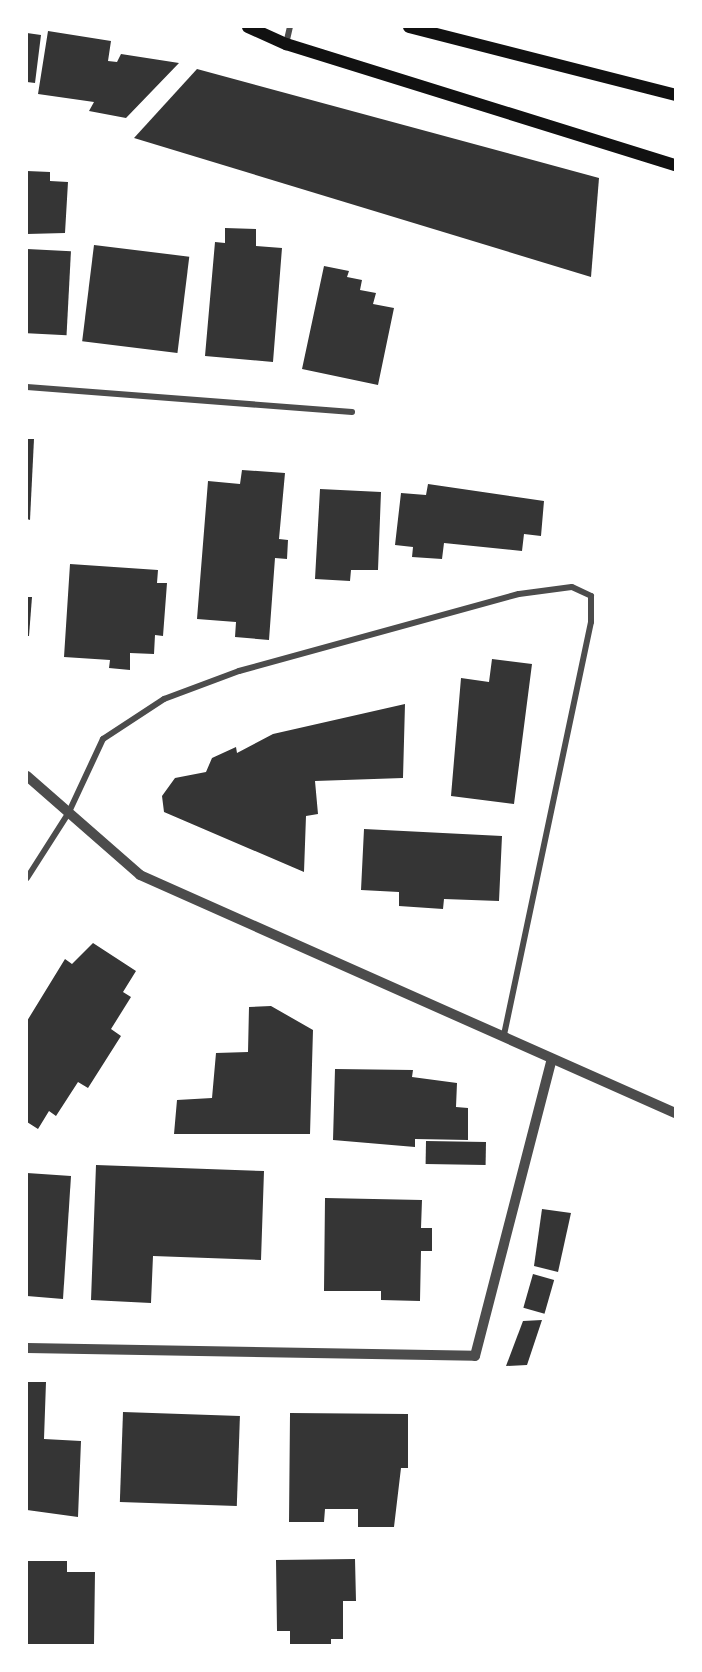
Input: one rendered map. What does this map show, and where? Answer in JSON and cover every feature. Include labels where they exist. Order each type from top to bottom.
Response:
[{"type":"main road","points":[[248,27],[285,44],[675,165]]},
{"type":"main road","points":[[409,27],[675,95]]},
{"type":"street","points":[[285,44],[290,27]]},
{"type":"street","points":[[27,387],[352,412]]},
{"type":"street","points":[[27,878],[68,814],[103,739],[164,699],[239,671],[519,594],[572,587],[591,596],[584,657],[504,1034]]},
{"type":"street","points":[[27,776],[140,875],[504,1034],[552,1059],[675,1113]]},
{"type":"street","points":[[27,1348],[475,1356],[552,1059]]},
{"type":"building","points":[[48,31],[111,41],[108,61],[117,62],[121,54],[179,63],[126,118],[89,111],[94,102],[38,94]]},
{"type":"building","points":[[27,33],[41,35],[35,83],[27,82]]},
{"type":"building","points":[[197,69],[599,178],[591,277],[134,138]]},
{"type":"building","points":[[27,171],[50,172],[50,181],[68,182],[65,233],[27,234]]},
{"type":"building","points":[[225,228],[256,229],[256,246],[282,248],[273,362],[205,356],[215,242],[225,243]]},
{"type":"building","points":[[94,245],[189,257],[177,353],[82,341]]},
{"type":"building","points":[[27,249],[71,251],[67,335],[27,333]]},
{"type":"building","points":[[324,266],[349,271],[347,277],[362,280],[360,290],[376,293],[373,304],[394,308],[378,385],[302,369]]},
{"type":"building","points":[[27,439],[34,439],[30,520],[27,519]]},
{"type":"building","points":[[242,470],[285,473],[279,539],[288,540],[287,559],[275,558],[269,640],[235,637],[236,622],[197,619],[208,481],[240,484]]},
{"type":"building","points":[[428,484],[544,501],[541,536],[524,534],[522,551],[444,543],[442,559],[412,557],[413,547],[395,545],[401,493],[426,495]]},
{"type":"building","points":[[320,489],[381,492],[378,570],[351,570],[350,581],[315,579]]},
{"type":"building","points":[[70,564],[158,570],[157,583],[167,583],[163,636],[155,635],[154,654],[130,653],[130,670],[109,668],[110,660],[64,657]]},
{"type":"building","points":[[27,597],[32,597],[29,636],[27,636]]},
{"type":"building","points":[[492,659],[532,664],[514,804],[451,796],[461,678],[489,682]]},
{"type":"building","points":[[405,704],[403,778],[315,781],[318,814],[306,816],[304,872],[164,812],[162,796],[175,778],[206,772],[212,758],[236,747],[237,753],[273,734]]},
{"type":"building","points":[[364,829],[502,836],[499,901],[444,899],[443,909],[399,906],[399,892],[361,890]]},
{"type":"building","points":[[93,943],[136,971],[123,992],[131,997],[111,1029],[121,1036],[88,1088],[78,1082],[56,1116],[49,1111],[38,1129],[27,1122],[27,1021],[65,959],[72,964]]},
{"type":"building","points":[[271,1006],[313,1030],[310,1134],[174,1134],[177,1100],[212,1098],[216,1053],[248,1052],[249,1007]]},
{"type":"building","points":[[335,1069],[413,1070],[412,1077],[457,1083],[456,1107],[468,1108],[468,1140],[415,1139],[415,1147],[333,1140]]},
{"type":"building","points":[[426,1141],[486,1142],[486,1165],[426,1164]]},
{"type":"building","points":[[96,1165],[264,1171],[261,1260],[153,1256],[151,1303],[91,1300]]},
{"type":"building","points":[[27,1173],[71,1176],[63,1299],[27,1296]]},
{"type":"building","points":[[325,1198],[422,1200],[421,1228],[432,1228],[432,1251],[421,1251],[420,1301],[381,1300],[381,1291],[324,1291]]},
{"type":"building","points":[[542,1209],[571,1213],[558,1272],[534,1266]]},
{"type":"building","points":[[533,1274],[554,1280],[545,1314],[523,1308]]},
{"type":"building","points":[[542,1320],[527,1365],[506,1366],[523,1321]]},
{"type":"building","points":[[27,1382],[46,1382],[44,1439],[81,1441],[78,1517],[27,1510]]},
{"type":"building","points":[[123,1412],[240,1416],[237,1506],[120,1502]]},
{"type":"building","points":[[290,1413],[408,1414],[408,1468],[401,1468],[394,1527],[358,1527],[358,1509],[325,1509],[324,1522],[289,1522]]},
{"type":"building","points":[[355,1559],[356,1601],[343,1601],[343,1639],[331,1639],[331,1645],[290,1645],[290,1631],[277,1631],[276,1560]]},
{"type":"building","points":[[27,1561],[67,1561],[67,1572],[95,1572],[94,1645],[27,1645]]}]
